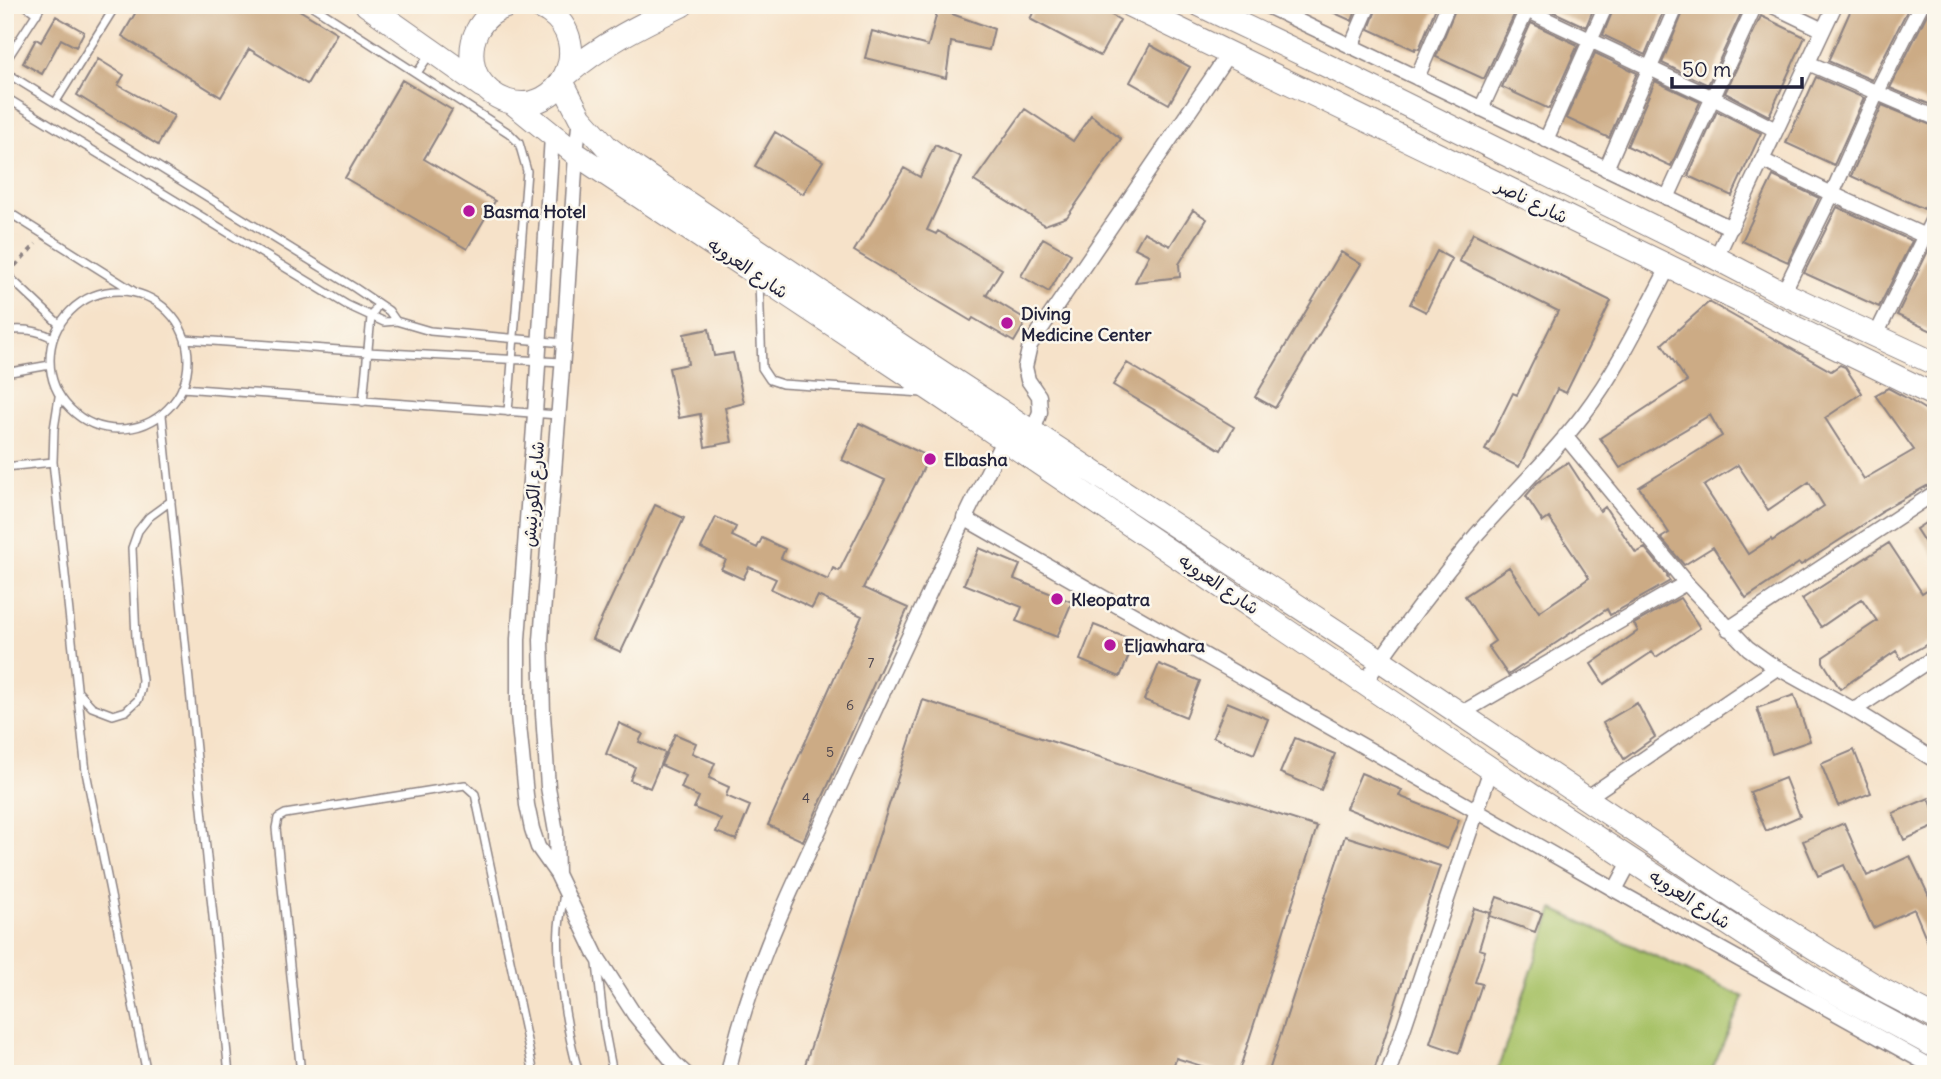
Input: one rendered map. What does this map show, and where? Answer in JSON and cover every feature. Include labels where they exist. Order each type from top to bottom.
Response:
[{"type":"main road","name":"شارع العروبه","points":[[367,5],[498,98],[513,103],[576,154],[1492,769],[1824,986],[1936,1047]]},
{"type":"main road","points":[[486,88],[472,61],[472,45],[487,17],[510,5]]},
{"type":"main road","points":[[534,5],[549,11],[562,24],[569,40],[571,58],[564,79]]},
{"type":"main road","points":[[513,103],[540,99],[552,92],[588,56],[612,40],[682,5]]},
{"type":"main road","name":"شارع ناصر","points":[[1129,5],[1936,396]]},
{"type":"main road","name":"شارع ناصر","points":[[1200,5],[1241,14],[1338,71],[1783,293],[1936,364]]},
{"type":"main road","points":[[1322,99],[1338,71]]},
{"type":"main road","name":"شارع العروبه","points":[[564,79],[580,117],[607,147],[638,170],[1800,940],[1882,990],[1936,1018]]},
{"type":"main road","points":[[1888,372],[1900,347]]},
{"type":"main road","points":[[1590,833],[1594,805]]},
{"type":"street","points":[[1265,5],[1291,11],[1351,47],[1731,228]]},
{"type":"street","points":[[1351,47],[1369,5]]},
{"type":"street","points":[[1417,78],[1448,5]]},
{"type":"street","points":[[1546,140],[1606,5]]},
{"type":"street","points":[[1606,169],[1677,5]]},
{"type":"street","points":[[1667,198],[1755,5]]},
{"type":"street","points":[[1771,5],[1823,30]]},
{"type":"street","points":[[1716,258],[1835,5]]},
{"type":"street","points":[[1783,293],[1921,5]]},
{"type":"street","points":[[1930,5],[1936,8]]},
{"type":"street","points":[[1482,109],[1524,7],[1776,130]]},
{"type":"street","points":[[1032,430],[1040,412],[1040,404],[1039,396],[1028,380],[1025,367],[1030,345],[1229,53]]},
{"type":"street","points":[[1808,63],[1936,118]]},
{"type":"street","name":"شارع الكورنيش","points":[[557,874],[556,831],[548,787],[543,714],[541,640],[580,117]]},
{"type":"street","name":"شارع الكورنيش","points":[[552,136],[518,639],[518,715],[531,829],[538,847],[557,874],[596,955],[634,1014],[686,1074]]},
{"type":"street","points":[[1762,160],[1930,239]]},
{"type":"street","points":[[1876,335],[1930,239],[1936,213]]},
{"type":"street","points":[[1365,682],[1476,536],[1583,415],[1612,374],[1668,268]]},
{"type":"street","points":[[1565,436],[1686,583],[1748,648],[1777,668],[1854,710],[1936,761]]},
{"type":"street","points":[[728,1074],[736,1034],[769,942],[964,518],[1004,439]]},
{"type":"street","points":[[1728,629],[1936,492]]},
{"type":"street","points":[[964,518],[1615,890],[1936,1069]]},
{"type":"street","points":[[1460,714],[1686,583]]},
{"type":"street","points":[[1854,710],[1936,656]]},
{"type":"street","points":[[1594,805],[1777,668]]},
{"type":"street","points":[[1388,1074],[1492,769]]},
{"type":"street","points":[[1615,890],[1631,860]]},
{"type":"lane","points":[[25,5],[37,13]]},
{"type":"lane","points":[[5,62],[43,5]]},
{"type":"lane","points":[[55,103],[117,5]]},
{"type":"lane","points":[[311,5],[509,133],[524,154],[527,170],[508,412]]},
{"type":"lane","points":[[417,73],[432,51]]},
{"type":"lane","points":[[5,72],[378,304],[396,321]]},
{"type":"lane","points":[[5,97],[371,317],[430,331],[564,343]]},
{"type":"lane","points":[[5,210],[139,294],[154,300],[178,324],[185,339],[187,372],[182,388],[162,415],[131,429],[98,427],[70,410],[60,397],[53,382],[50,365],[53,338],[64,318],[90,297],[106,292],[139,294]]},
{"type":"lane","points":[[6,274],[60,325]]},
{"type":"lane","points":[[758,275],[762,368],[770,380],[782,384],[937,394]]},
{"type":"lane","points":[[363,402],[371,317],[378,304]]},
{"type":"lane","points":[[5,331],[28,329],[53,338]]},
{"type":"lane","points":[[185,339],[562,362]]},
{"type":"lane","points":[[5,373],[50,365]]},
{"type":"lane","points":[[182,388],[558,415]]},
{"type":"lane","points":[[60,397],[54,429],[53,462],[86,772],[147,1074]]},
{"type":"lane","points":[[162,415],[229,1074]]},
{"type":"lane","points":[[5,467],[53,462]]},
{"type":"lane","points":[[78,691],[92,706],[113,715],[126,711],[138,700],[142,680],[136,638],[132,548],[138,531],[149,517],[171,501]]},
{"type":"lane","points":[[301,1074],[276,828],[278,818],[285,814],[465,785],[475,794],[534,1074]]},
{"type":"lane","points":[[565,890],[559,927],[559,965],[572,1049],[579,1074]]},
{"type":"lane","points":[[596,955],[604,1027],[613,1074]]},
{"type":"path","points":[[6,274],[45,234]]},
{"type":"green space","points":[[1553,909],[1744,997],[1710,1074],[1496,1074]]},
{"type":"building","points":[[140,5],[291,5],[337,33],[307,84],[249,49],[221,97],[122,36]]},
{"type":"building","points":[[1037,5],[1094,5],[1120,20],[1100,56],[1030,19]]},
{"type":"building","points":[[1317,5],[1358,5],[1352,21]]},
{"type":"building","points":[[1378,5],[1437,5],[1419,49],[1415,50],[1369,29]]},
{"type":"building","points":[[1457,5],[1506,5],[1514,15],[1484,79],[1436,57]]},
{"type":"building","points":[[1539,5],[1595,5],[1586,27]]},
{"type":"building","points":[[1615,5],[1666,5],[1645,55],[1603,35]]},
{"type":"building","points":[[1686,5],[1729,5],[1742,11],[1708,85],[1662,63]]},
{"type":"building","points":[[1853,5],[1910,5],[1872,80],[1828,61]]},
{"type":"building","points":[[1930,8],[1936,11],[1936,107],[1890,88]]},
{"type":"building","points":[[938,9],[994,29],[989,50],[951,42],[946,78],[865,58],[872,31],[928,46]]},
{"type":"building","points":[[56,16],[84,32],[76,47],[61,39],[42,74],[23,63],[36,39],[41,42]]},
{"type":"building","points":[[1761,16],[1805,37],[1769,116],[1725,93]]},
{"type":"building","points":[[1531,23],[1578,45],[1549,109],[1502,87]]},
{"type":"building","points":[[1150,45],[1190,67],[1169,104],[1130,82]]},
{"type":"building","points":[[1595,53],[1637,73],[1609,138],[1566,118]]},
{"type":"building","points":[[98,59],[124,75],[118,85],[174,116],[158,145],[77,95]]},
{"type":"building","points":[[1816,77],[1864,98],[1834,165],[1786,143]]},
{"type":"building","points":[[402,80],[452,110],[424,159],[495,201],[467,249],[345,178]]},
{"type":"building","points":[[1655,81],[1700,102],[1671,166],[1627,146]]},
{"type":"building","points":[[1882,105],[1936,127],[1936,183],[1924,209],[1851,176]]},
{"type":"building","points":[[1025,109],[1073,141],[1091,115],[1121,139],[1067,217],[1045,225],[974,181]]},
{"type":"building","points":[[1717,111],[1761,133],[1732,196],[1688,176]]},
{"type":"building","points":[[775,132],[823,161],[803,194],[755,166]]},
{"type":"building","points":[[935,145],[961,157],[927,230],[936,234],[938,231],[1002,269],[986,295],[1027,320],[1014,342],[973,318],[971,321],[854,251],[904,168],[920,177]]},
{"type":"building","points":[[1773,176],[1819,198],[1788,262],[1742,241]]},
{"type":"building","points":[[1837,207],[1912,241],[1879,307],[1804,273]]},
{"type":"building","points":[[1193,210],[1207,219],[1179,264],[1180,277],[1135,282],[1149,255],[1135,248],[1144,232],[1170,246]]},
{"type":"building","points":[[1473,233],[1611,301],[1566,393],[1557,389],[1519,467],[1485,450],[1513,393],[1517,395],[1558,311],[1459,261]]},
{"type":"building","points":[[1043,238],[1071,254],[1049,292],[1021,276]]},
{"type":"building","points":[[1929,249],[1936,250],[1936,333],[1897,315]]},
{"type":"building","points":[[1437,251],[1452,259],[1426,312],[1410,304]]},
{"type":"building","points":[[1341,252],[1361,264],[1275,408],[1255,397]]},
{"type":"building","points":[[1709,302],[1831,371],[1840,365],[1845,367],[1862,393],[1825,418],[1864,479],[1914,450],[1875,395],[1888,388],[1936,416],[1936,481],[1881,511],[1746,598],[1713,547],[1684,565],[1661,538],[1669,533],[1639,487],[1722,436],[1710,415],[1620,468],[1600,438],[1687,381],[1662,344]],"holes":[[[1738,465],[1768,510],[1809,482],[1824,506],[1748,554],[1704,486]]]},
{"type":"building","points":[[709,329],[714,356],[733,353],[744,403],[725,408],[732,442],[705,447],[700,414],[679,418],[669,368],[688,364],[684,334]]},
{"type":"building","points":[[1127,363],[1234,427],[1221,450],[1113,385]]},
{"type":"building","points":[[859,423],[929,457],[863,588],[908,608],[803,841],[768,825],[862,616],[818,596],[812,608],[771,589],[776,579],[749,567],[743,579],[721,569],[726,560],[701,548],[716,517],[736,527],[732,536],[757,548],[762,538],[785,549],[781,558],[828,580],[833,568],[839,571],[885,480],[842,460]]},
{"type":"building","points":[[1568,462],[1600,511],[1605,507],[1636,553],[1645,548],[1670,581],[1610,615],[1607,609],[1508,675],[1488,646],[1495,641],[1465,596],[1509,567],[1539,612],[1589,578],[1549,518],[1543,522],[1526,496],[1537,483]]},
{"type":"building","points":[[655,505],[684,518],[621,652],[592,639]]},
{"type":"building","points":[[1936,516],[1936,560],[1916,529]]},
{"type":"building","points":[[1889,543],[1922,593],[1936,584],[1936,639],[1901,659],[1896,651],[1840,689],[1823,662],[1823,657],[1877,621],[1862,599],[1821,627],[1802,599]]},
{"type":"building","points":[[979,548],[1020,565],[1014,579],[1072,602],[1057,637],[1016,621],[1022,607],[964,584]]},
{"type":"building","points":[[1680,598],[1700,628],[1656,657],[1652,652],[1604,684],[1591,664],[1638,631],[1634,624]]},
{"type":"building","points":[[1094,625],[1135,641],[1120,677],[1080,660]]},
{"type":"building","points":[[1159,664],[1200,681],[1186,717],[1144,700]]},
{"type":"building","points":[[1794,695],[1810,741],[1772,754],[1757,708]]},
{"type":"building","points":[[923,700],[1317,827],[1238,1074],[1227,1074],[1176,1058],[1171,1074],[802,1074]]},
{"type":"building","points":[[1227,702],[1268,719],[1254,754],[1213,737]]},
{"type":"building","points":[[1637,703],[1655,737],[1624,759],[1603,723]]},
{"type":"building","points":[[619,723],[643,734],[639,742],[665,753],[650,788],[630,780],[635,767],[606,754]]},
{"type":"building","points":[[675,734],[696,743],[692,753],[715,763],[709,778],[729,787],[726,796],[750,806],[736,840],[716,832],[721,819],[694,808],[699,797],[681,788],[686,776],[661,765]]},
{"type":"building","points":[[1295,738],[1335,754],[1321,790],[1280,773]]},
{"type":"building","points":[[1854,750],[1871,793],[1838,806],[1821,764]]},
{"type":"building","points":[[1361,773],[1402,790],[1399,796],[1459,820],[1447,849],[1346,808]]},
{"type":"building","points":[[1785,778],[1800,816],[1766,831],[1750,792]]},
{"type":"building","points":[[1929,798],[1933,808],[1936,807],[1936,826],[1904,840],[1893,813]]},
{"type":"building","points":[[1844,823],[1867,876],[1910,856],[1936,911],[1936,962],[1914,909],[1873,928],[1844,865],[1818,876],[1803,841]]},
{"type":"building","points":[[1345,836],[1440,866],[1373,1074],[1268,1074]]},
{"type":"building","points":[[1497,897],[1542,913],[1535,932],[1490,916]]},
{"type":"building","points":[[1474,908],[1490,913],[1479,949],[1485,951],[1475,982],[1482,984],[1459,1053],[1430,1043]]},
{"type":"place","name":"Basma Hotel","points":[[469,211]]},
{"type":"place","name":"Diving Medicine Center","points":[[1007,323]]},
{"type":"place","name":"Elbasha","points":[[930,459]]},
{"type":"place","name":"Kleopatra","points":[[1057,599]]},
{"type":"place","name":"Eljawhara","points":[[1110,645]]}]
